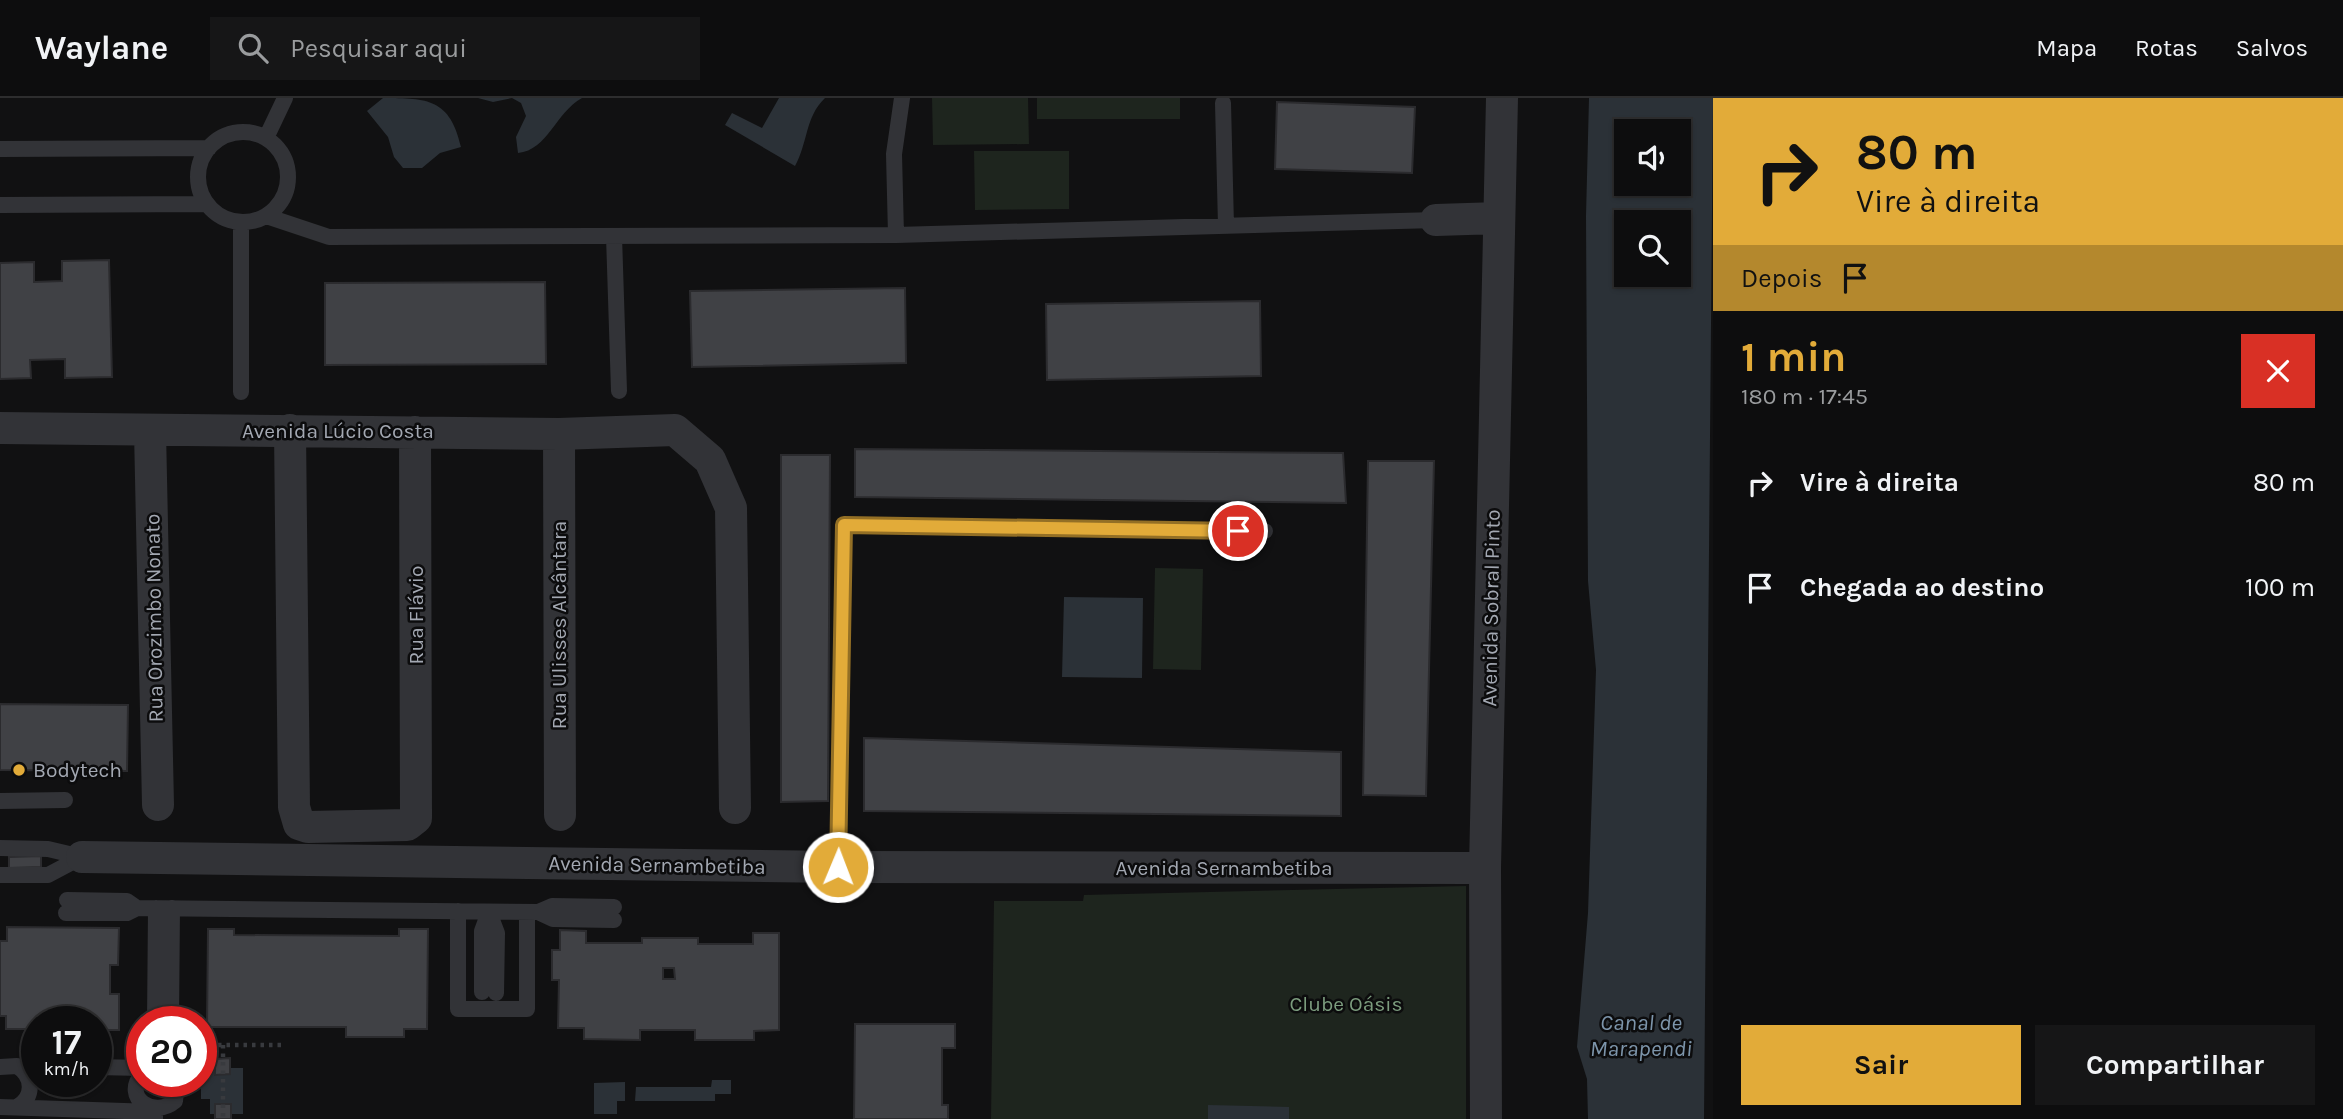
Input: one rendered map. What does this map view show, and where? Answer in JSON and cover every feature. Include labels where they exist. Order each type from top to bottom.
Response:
[{"type":"street","name":"Avenida Sobral Pinto","points":[[1486,1119],[1485,868],[1502,98]]},
{"type":"street","points":[[1436,220],[1500,218]]},
{"type":"street","name":"Avenida Lúcio Costa","points":[[0,428],[559,434],[675,430],[710,460],[731,508],[735,808]]},
{"type":"street","name":"Rua Flávio","points":[[290,430],[294,807],[299,824],[308,827],[407,825],[416,818],[415,432]]},
{"type":"street","name":"Rua Orozimbo Nonato","points":[[150,431],[158,805]]},
{"type":"street","name":"Rua Ulisses Alcântara","points":[[559,434],[559,815]]},
{"type":"street","name":"Avenida Sernambetiba","points":[[82,857],[838,867],[1485,868]]},
{"type":"lane","points":[[266,138],[285,98]]},
{"type":"lane","points":[[896,235],[894,154],[902,98]]},
{"type":"lane","points":[[1223,103],[1226,226]]},
{"type":"lane","points":[[266,216],[284,196],[287,170],[276,146],[266,138],[242,132],[229,134],[209,148],[198,176],[207,204],[228,219],[241,222],[266,216],[329,237],[896,235],[1436,220]]},
{"type":"lane","points":[[0,149],[209,148]]},
{"type":"lane","points":[[0,205],[207,204]]},
{"type":"lane","points":[[241,222],[241,392]]},
{"type":"lane","points":[[614,236],[619,391]]},
{"type":"lane","points":[[838,867],[844,525],[1265,531]]},
{"type":"lane","points":[[0,801],[65,800]]},
{"type":"lane","points":[[0,848],[48,849],[82,857]]},
{"type":"lane","points":[[0,875],[48,876],[82,857]]},
{"type":"lane","points":[[67,906],[127,901],[137,908],[489,912],[532,912],[552,906],[614,914]]},
{"type":"lane","points":[[156,1006],[164,908]]},
{"type":"lane","points":[[164,908],[171,1006]]},
{"type":"lane","points":[[458,911],[458,1009],[527,1009],[532,912]]},
{"type":"lane","points":[[489,912],[497,933],[489,992]]},
{"type":"lane","points":[[5,1066],[30,1083],[28,1098],[5,1108]]},
{"type":"lane","points":[[137,1097],[143,1107],[163,1114]]},
{"type":"lane","points":[[163,1114],[176,1097]]},
{"type":"lane","points":[[5,1108],[163,1114]]},
{"type":"path","points":[[217,1045],[283,1045]]},
{"type":"path","points":[[223,1045],[223,1119]]},
{"type":"green space","points":[[932,98],[1028,98],[1029,144],[933,145]]},
{"type":"green space","points":[[1037,98],[1180,98],[1180,119],[1037,119]]},
{"type":"green space","points":[[974,151],[1069,151],[1069,209],[975,210]]},
{"type":"green space","points":[[1155,568],[1203,569],[1201,670],[1153,669]]},
{"type":"green space","name":"Clube Oásis","points":[[1466,886],[1466,1119],[991,1119],[994,901],[1083,901],[1084,895]]},
{"type":"water","points":[[383,98],[413,99],[435,104],[450,119],[461,147],[440,153],[422,168],[403,168],[394,157],[388,137],[367,111]]},
{"type":"water","points":[[478,98],[512,98],[493,102]]},
{"type":"water","points":[[512,98],[582,98],[537,145],[518,153],[516,137],[526,116],[521,103]]},
{"type":"water","points":[[779,98],[825,98],[810,122],[795,166],[725,125],[732,113],[762,128]]},
{"type":"water","name":"Canal de Marapendi","points":[[1589,98],[1713,98],[1704,1119],[1588,1119],[1587,1079],[1577,1047],[1588,913],[1596,670],[1588,581],[1586,216]]},
{"type":"water","points":[[1064,597],[1143,598],[1142,678],[1062,677]]},
{"type":"water","points":[[217,1068],[243,1068],[243,1114],[210,1114],[210,1099],[201,1099],[217,1097]]},
{"type":"water","points":[[712,1080],[731,1080],[731,1094],[715,1094],[715,1101],[635,1101],[636,1087],[711,1087]]},
{"type":"water","points":[[625,1082],[625,1101],[617,1101],[617,1114],[594,1114],[594,1083]]},
{"type":"water","points":[[1208,1105],[1289,1107],[1289,1119],[1208,1119]]},
{"type":"building","points":[[1277,102],[1415,107],[1412,173],[1275,169]]},
{"type":"building","points":[[109,260],[112,377],[65,378],[65,359],[30,360],[31,378],[0,379],[0,263],[34,262],[34,282],[62,281],[62,261]]},
{"type":"building","points":[[545,282],[546,364],[325,365],[325,283]]},
{"type":"building","points":[[905,288],[906,363],[692,367],[690,291]]},
{"type":"building","points":[[1260,301],[1261,376],[1047,380],[1046,304]]},
{"type":"building","points":[[855,449],[1343,453],[1346,503],[855,497]]},
{"type":"building","points":[[781,455],[830,455],[828,801],[781,802]]},
{"type":"building","points":[[1368,461],[1434,461],[1426,796],[1363,795]]},
{"type":"building","points":[[0,704],[128,705],[127,771],[0,770]]},
{"type":"building","points":[[864,738],[1341,752],[1341,816],[864,811]]},
{"type":"building","points":[[41,856],[41,867],[9,868],[9,857]]},
{"type":"building","points":[[7,927],[119,928],[118,965],[110,965],[110,994],[119,994],[119,1030],[112,1030],[112,1006],[21,1006],[21,1029],[6,1029],[6,1016],[0,1016],[0,941],[7,941]]},
{"type":"building","points":[[208,929],[234,929],[234,935],[399,936],[399,929],[428,929],[427,1029],[404,1029],[404,1037],[346,1037],[346,1027],[217,1027],[217,1006],[207,1006]]},
{"type":"building","points":[[560,930],[586,931],[586,943],[642,943],[642,938],[698,938],[698,944],[753,944],[753,933],[779,933],[779,1030],[754,1031],[754,1040],[695,1040],[695,1030],[640,1030],[640,1040],[584,1039],[584,1028],[558,1028],[559,980],[552,980],[552,950],[560,950]],"holes":[[[663,968],[674,968],[675,979],[663,979]]]},
{"type":"building","points":[[855,1024],[955,1024],[955,1048],[942,1048],[942,1105],[948,1105],[948,1119],[854,1119]]},
{"type":"building","points":[[230,1058],[230,1074],[217,1075],[217,1059]]},
{"type":"building","points":[[215,1104],[231,1104],[231,1119],[215,1119]]},
{"type":"place","name":"Bodytech","points":[[19,770]]},
{"type":"route","points":[[838,867],[844,525],[1238,531]]}]
